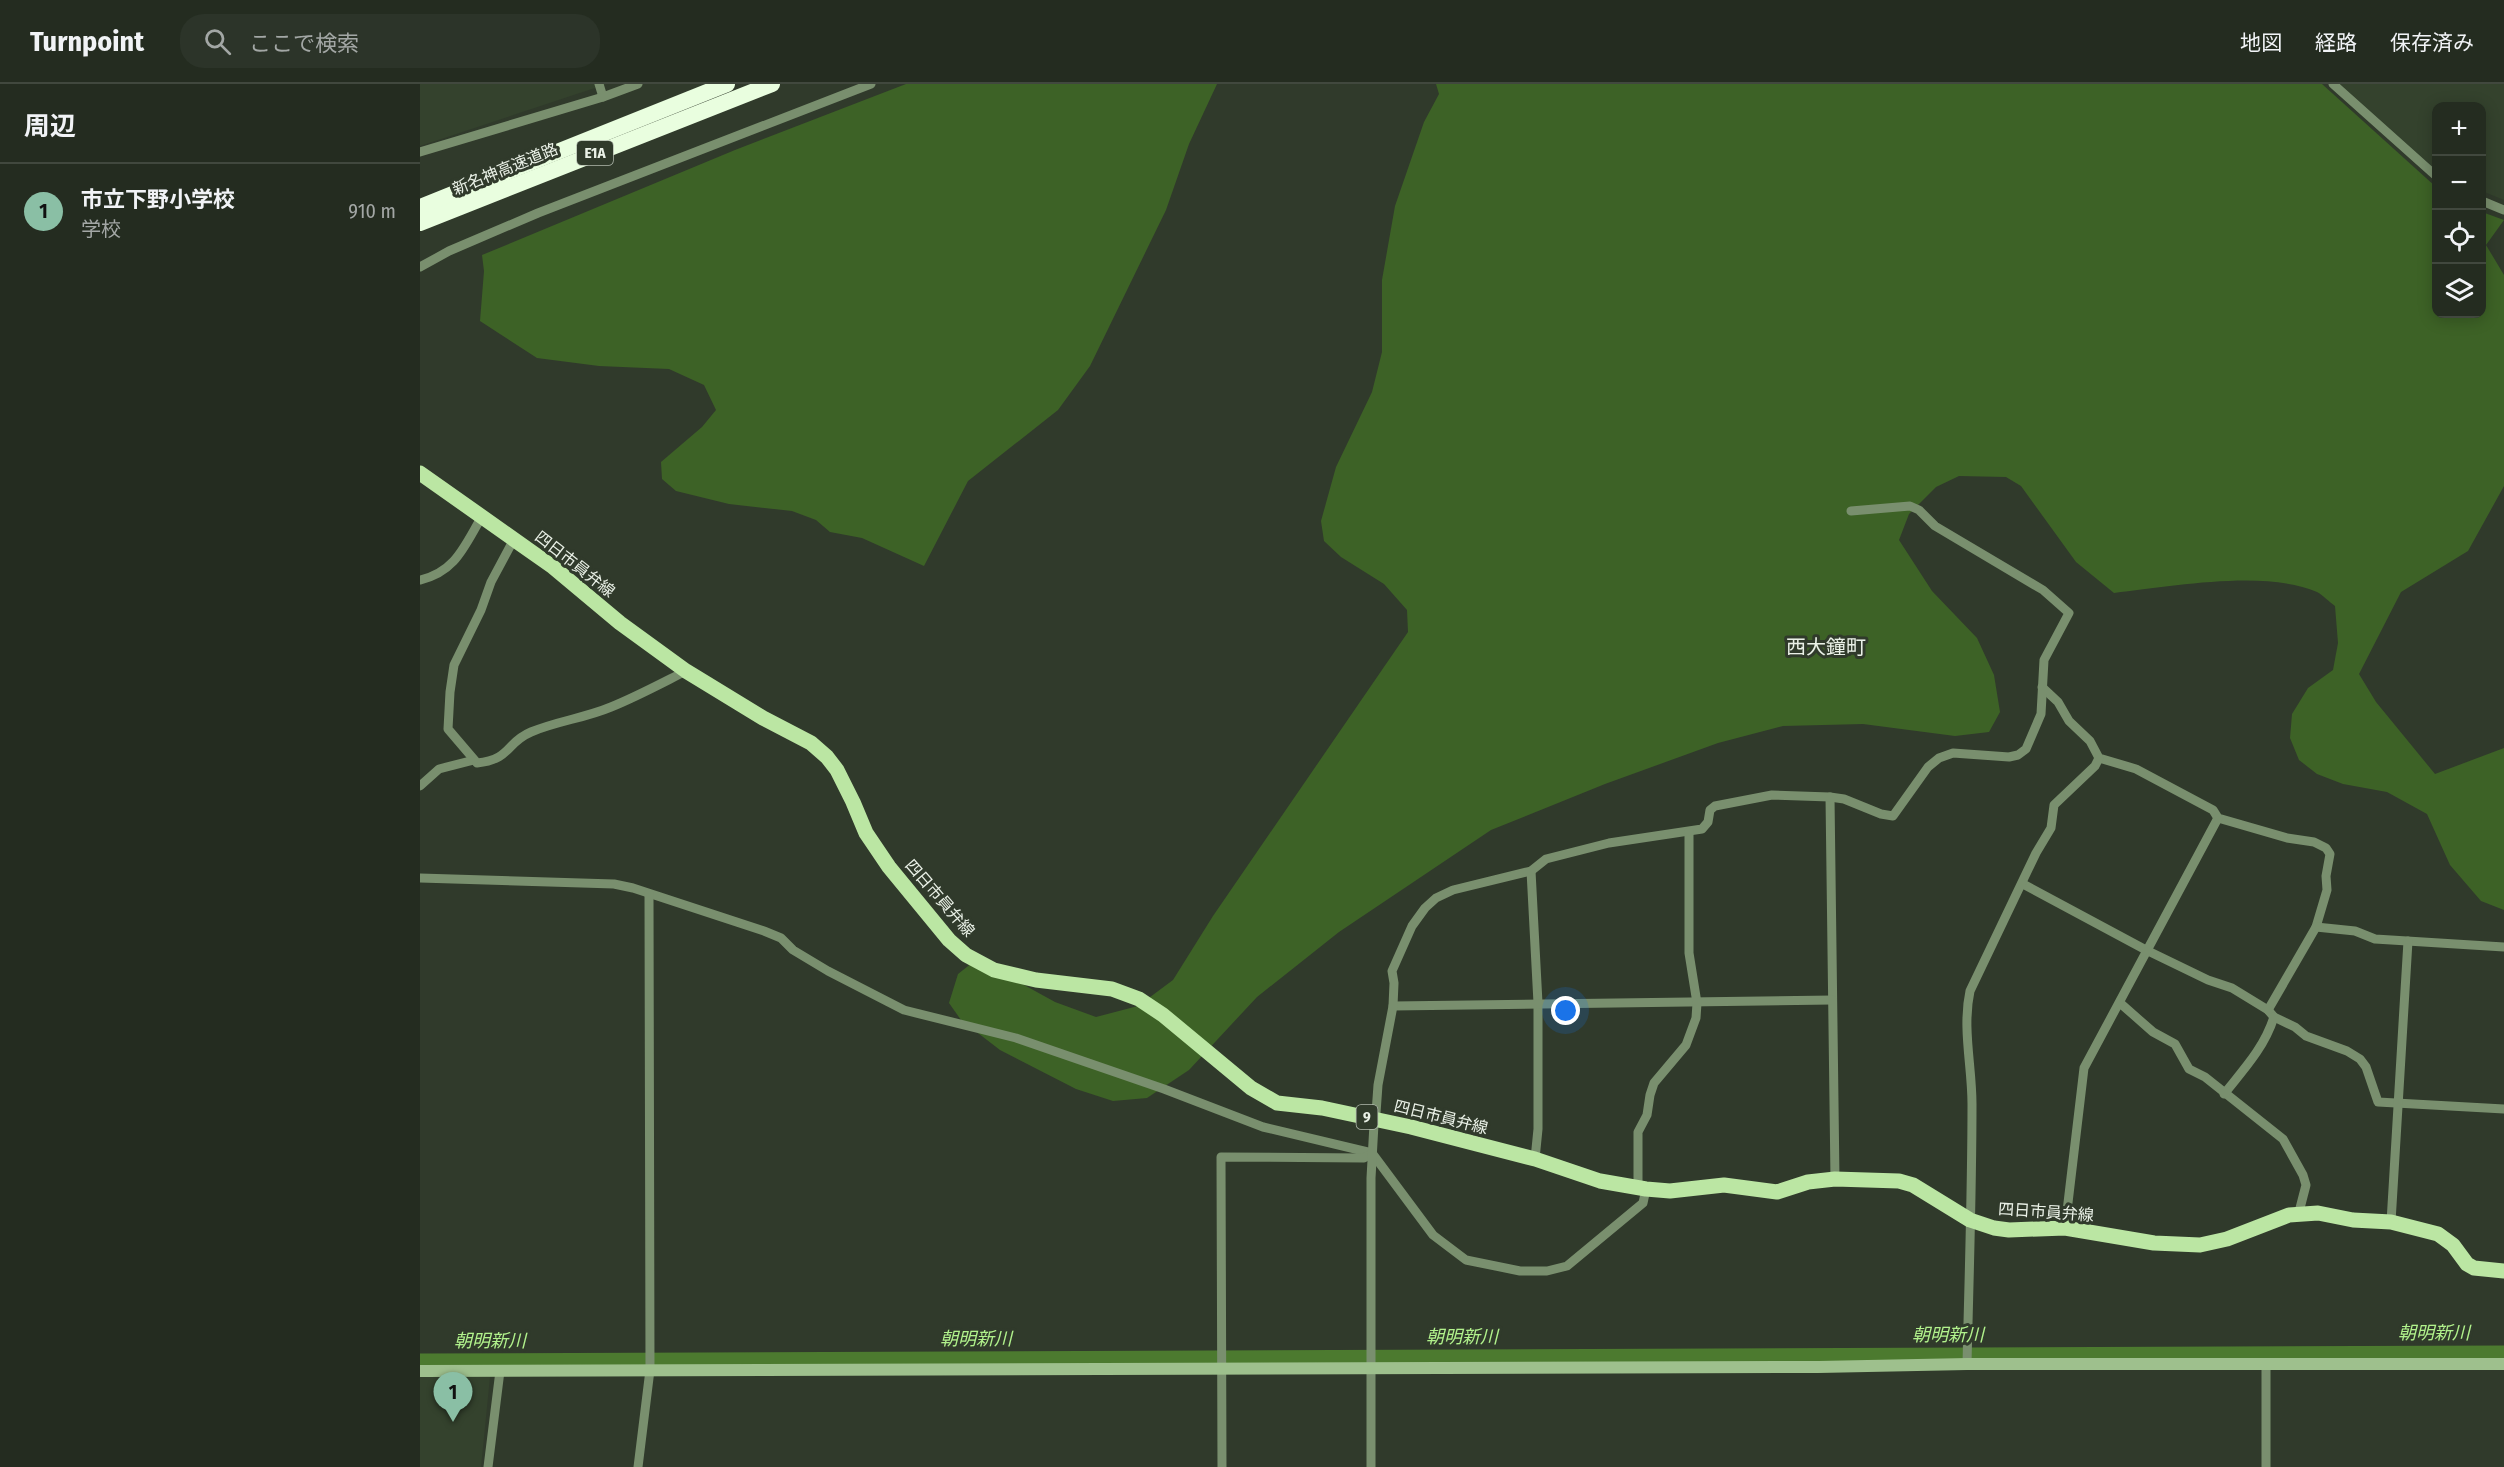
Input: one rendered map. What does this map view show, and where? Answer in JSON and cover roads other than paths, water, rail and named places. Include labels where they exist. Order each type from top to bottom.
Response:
[{"type":"highway","name":"新名神高速道路","points":[[420,207],[728,84]]},
{"type":"highway","name":"新名神高速道路","points":[[420,223],[772,84]]},
{"type":"main road","name":"四日市員弁線","points":[[420,473],[481,519],[514,539],[686,671],[763,718],[811,743],[827,757],[837,770],[854,802],[866,833],[889,867],[949,940],[966,955],[994,970],[1036,980],[1112,989],[1139,999],[1163,1014],[1251,1088],[1277,1103],[1322,1108],[1411,1127],[1535,1159],[1600,1181],[1642,1188],[1670,1191],[1724,1185],[1778,1192],[1808,1182],[1835,1179],[1899,1181],[1913,1185],[1970,1220],[1994,1228],[2009,1230],[2065,1228],[2154,1243],[2200,1245],[2227,1239],[2299,1212],[2318,1213],[2353,1220],[2391,1222],[2438,1234],[2447,1239],[2467,1264],[2474,1268],[2504,1271]]},
{"type":"street","points":[[599,84],[603,97]]},
{"type":"street","points":[[420,153],[603,97],[638,84]]},
{"type":"street","points":[[420,267],[450,251],[538,213],[871,84]]},
{"type":"street","points":[[2332,84],[2432,172]]},
{"type":"street","points":[[2486,203],[2504,210]]},
{"type":"street","points":[[1411,1127],[1376,1111],[1378,1085],[1393,1006],[1392,971],[1394,963],[1412,926],[1425,908],[1436,898],[1453,890],[1531,871],[1539,867],[1546,859],[1609,843],[1689,832],[1701,828],[1708,822],[1710,810],[1714,806],[1772,795],[1830,796],[1893,816],[1928,766],[1939,758],[1953,753],[2009,757],[2018,755],[2026,749],[2041,714],[2044,660],[2069,613],[2043,590],[1935,526],[1919,510],[1910,506],[1851,511]]},
{"type":"street","points":[[420,580],[436,577],[447,569],[481,519]]},
{"type":"street","points":[[514,539],[491,582],[481,610],[454,665],[448,729],[477,763],[493,761],[503,756],[514,742],[530,732],[612,707],[686,671]]},
{"type":"street","points":[[2042,691],[2058,702],[2069,721],[2090,741],[2099,758],[2136,769],[2213,810],[2218,818],[2287,838],[2314,842],[2326,848],[2330,854],[2326,876],[2327,890],[2316,927],[2271,1014],[2268,1037],[2224,1094]]},
{"type":"street","points":[[1967,1358],[1972,1208],[1972,1087],[1966,1010],[1970,991],[2036,853],[2051,828],[2054,805],[2095,766],[2099,758]]},
{"type":"street","points":[[420,786],[439,769],[474,760]]},
{"type":"street","points":[[1830,796],[1835,1179]]},
{"type":"street","points":[[2065,1228],[2084,1068],[2218,818]]},
{"type":"street","points":[[420,878],[614,884],[733,920],[781,938],[793,950],[828,971],[904,1010],[1016,1038],[1164,1089],[1263,1127],[1372,1153],[1433,1235],[1466,1260],[1520,1271],[1547,1271],[1567,1266],[1642,1203],[1638,1132],[1647,1115],[1654,1083],[1686,1045],[1696,1018],[1689,953],[1689,832]]},
{"type":"street","points":[[1531,871],[1538,1003],[1538,1129],[1535,1159]]},
{"type":"street","points":[[2023,884],[2146,950],[2208,980],[2232,988],[2306,1036],[2347,1051],[2360,1059],[2366,1067],[2378,1102],[2504,1109]]},
{"type":"street","points":[[638,1467],[650,1363],[649,894]]},
{"type":"street","points":[[2316,927],[2355,931],[2375,939],[2504,947]]},
{"type":"street","points":[[2391,1222],[2408,941]]},
{"type":"street","points":[[1393,1006],[1832,1000]]},
{"type":"street","points":[[2120,1003],[2153,1032],[2175,1044],[2189,1069],[2205,1077],[2283,1139],[2306,1185],[2299,1212]]},
{"type":"street","points":[[1371,1467],[1374,1124]]},
{"type":"street","points":[[1222,1467],[1221,1157],[1364,1158],[1372,1153]]},
{"type":"street","points":[[420,1371],[500,1371],[650,1363],[1222,1361],[1371,1365],[1818,1367],[1967,1358],[2266,1364],[2504,1364]]},
{"type":"street","points":[[2266,1364],[2266,1467]]},
{"type":"street","points":[[488,1467],[500,1371]]},
{"type":"waterway","name":"朝明新川","points":[[420,1361],[2504,1353]]},
{"type":"place","name":"市立下野小学校","points":[[453,1422]]},
{"type":"district","name":"西大鐘町","points":[[1826,647]]}]
